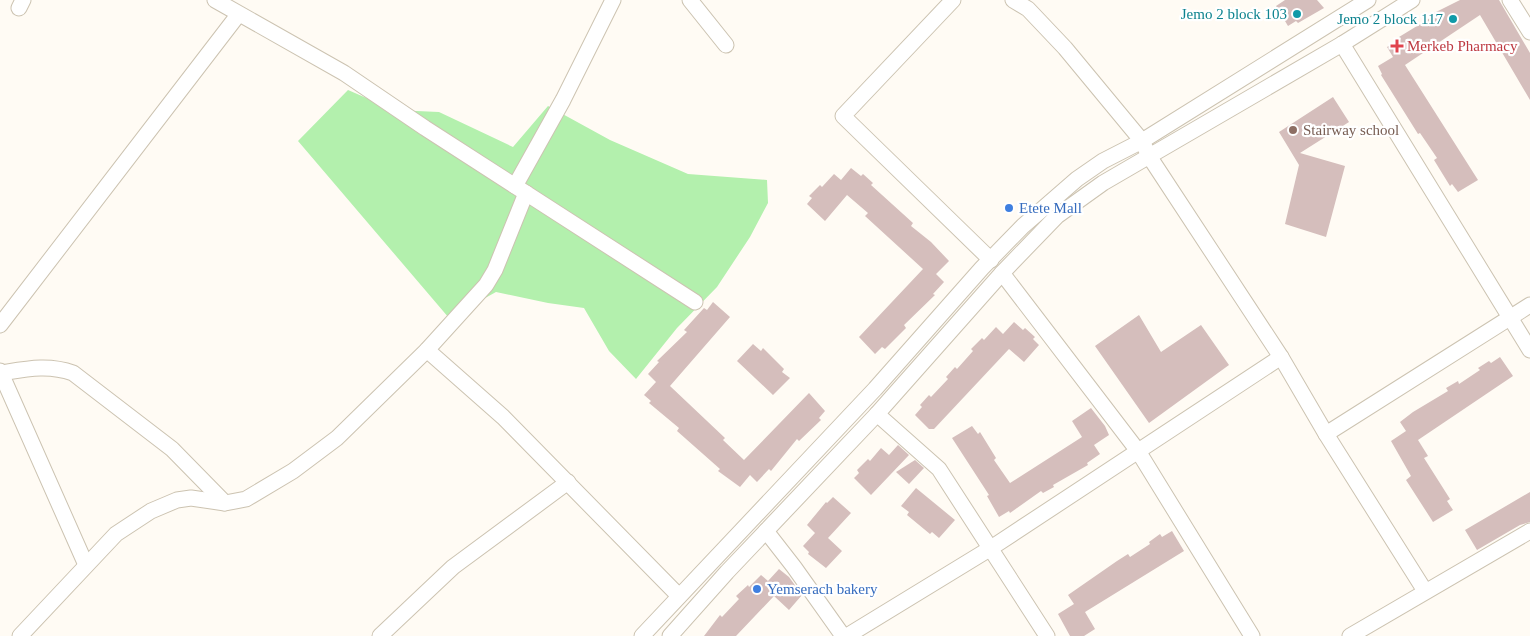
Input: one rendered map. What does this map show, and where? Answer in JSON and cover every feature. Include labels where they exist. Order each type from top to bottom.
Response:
[{"type":"street","points":[[215,0],[238,15],[344,73],[520,190],[695,302]]},
{"type":"street","points":[[20,636],[116,534],[150,511],[177,500],[191,498],[225,503],[246,499],[293,471],[336,438],[427,350],[486,285],[495,270],[520,190],[613,0]]},
{"type":"street","points":[[690,0],[726,45]]},
{"type":"street","points":[[952,0],[843,116],[990,260]]},
{"type":"street","points":[[1013,0],[1028,9],[1065,48],[1142,141],[1149,156],[1281,357],[1326,434],[1425,591]]},
{"type":"street","points":[[642,636],[875,389],[990,260],[1050,201],[1103,161],[1142,141],[1368,0]]},
{"type":"street","points":[[670,636],[727,572],[877,414],[1002,273],[1057,216],[1096,188],[1342,44],[1412,0]]},
{"type":"street","points":[[1510,0],[1530,32]]},
{"type":"street","points":[[0,325],[238,15]]},
{"type":"street","points":[[1342,44],[1530,350]]},
{"type":"street","points":[[1002,273],[1138,451],[1252,636]]},
{"type":"street","points":[[1326,434],[1530,305]]},
{"type":"street","points":[[427,350],[503,417],[679,596]]},
{"type":"street","points":[[766,531],[845,636],[991,548],[1281,357]]},
{"type":"street","points":[[86,565],[0,372],[41,366],[59,368],[73,373],[172,449],[225,503]]},
{"type":"street","points":[[877,414],[939,469],[1047,636]]},
{"type":"street","points":[[380,636],[453,568],[568,482]]},
{"type":"street","points":[[1350,636],[1530,531]]},
{"type":"street","points":[[715,558],[727,572]]},
{"type":"green space","points":[[348,90],[394,110],[439,112],[513,147],[548,106],[610,140],[688,174],[767,180],[768,203],[750,237],[717,287],[677,328],[636,379],[609,351],[584,308],[548,303],[496,292],[449,318],[298,141]]},
{"type":"building","name":"Jemo 2 block 103","points":[[1285,0],[1317,0],[1324,8],[1298,23],[1296,21],[1288,26],[1276,6]]},
{"type":"building","points":[[1460,0],[1499,0],[1530,53],[1530,100],[1480,15],[1405,65],[1478,180],[1458,192],[1452,184],[1450,186],[1434,160],[1437,158],[1420,133],[1418,134],[1381,75],[1378,66],[1393,57],[1387,47],[1401,39],[1399,37],[1435,15],[1434,13]]},
{"type":"building","points":[[1333,97],[1349,122],[1300,153],[1345,166],[1326,237],[1285,224],[1299,165],[1279,132]]},
{"type":"building","points":[[851,168],[861,176],[863,174],[873,183],[871,185],[913,223],[911,226],[931,242],[949,261],[936,274],[944,282],[933,294],[935,295],[904,325],[906,328],[885,349],[882,347],[875,354],[859,337],[923,269],[865,216],[868,213],[847,195],[825,221],[807,204],[812,198],[809,196],[820,185],[822,187],[834,174],[841,180]]},
{"type":"building","points":[[713,302],[730,317],[670,386],[725,438],[723,440],[744,460],[809,393],[825,411],[819,418],[821,420],[799,441],[797,439],[771,471],[769,469],[757,482],[750,475],[740,487],[718,471],[720,469],[677,431],[679,428],[649,403],[651,401],[644,395],[656,382],[648,374],[659,362],[657,361],[687,332],[684,330],[704,308],[707,310]]},
{"type":"building","points":[[1139,315],[1161,352],[1201,325],[1229,365],[1149,423],[1095,346]]},
{"type":"building","points":[[1014,322],[1023,330],[1025,328],[1035,337],[1033,339],[1039,345],[1024,362],[1009,349],[934,429],[929,429],[915,415],[922,407],[920,405],[929,395],[931,397],[948,379],[946,377],[955,367],[957,369],[973,351],[971,349],[982,338],[984,340],[996,327],[1003,334]]},
{"type":"building","points":[[753,344],[761,351],[763,348],[784,369],[782,372],[790,378],[773,395],[737,361]]},
{"type":"building","points":[[1500,357],[1513,376],[1418,440],[1428,456],[1424,458],[1450,499],[1447,501],[1453,510],[1433,522],[1406,480],[1411,476],[1391,441],[1406,431],[1400,422],[1448,391],[1446,388],[1458,381],[1459,384],[1480,370],[1478,368]]},
{"type":"building","points":[[1091,408],[1105,426],[1109,435],[1094,445],[1100,454],[1087,463],[1088,465],[1053,485],[1054,487],[1043,493],[1041,491],[1010,513],[1009,511],[999,517],[987,496],[989,495],[952,438],[972,426],[978,434],[980,432],[996,458],[994,460],[1010,483],[1082,437],[1072,421]]},
{"type":"building","points":[[898,445],[909,455],[871,495],[854,478],[859,473],[857,470],[868,459],[870,461],[881,448],[889,455]]},
{"type":"building","points":[[915,460],[924,468],[909,484],[896,472]]},
{"type":"building","points":[[916,488],[955,520],[939,538],[932,532],[930,534],[907,515],[909,512],[901,506]]},
{"type":"building","points":[[1530,492],[1530,522],[1520,525],[1477,550],[1465,530]]},
{"type":"building","points":[[833,497],[851,513],[828,538],[842,551],[826,568],[808,554],[809,552],[803,546],[815,533],[807,525],[826,502]]},
{"type":"building","points":[[1172,531],[1184,551],[1085,612],[1095,629],[1084,636],[1070,636],[1058,614],[1074,604],[1068,595],[1128,554],[1130,557],[1150,544],[1149,542],[1160,534],[1162,537]]},
{"type":"building","points":[[779,569],[789,577],[802,595],[789,610],[774,596],[736,636],[704,636],[720,615],[722,617],[739,599],[736,596],[748,585],[749,587],[761,575],[768,581]]},
{"type":"place","name":"Jemo 2 block 103","points":[[1297,14]]},
{"type":"place","name":"Jemo 2 block 117","points":[[1453,19]]},
{"type":"place","name":"Merkeb Pharmacy","points":[[1397,46]]},
{"type":"place","name":"Stairway school","points":[[1293,130]]},
{"type":"place","name":"Etete Mall","points":[[1009,208]]},
{"type":"place","name":"Yemserach bakery","points":[[757,589]]}]
